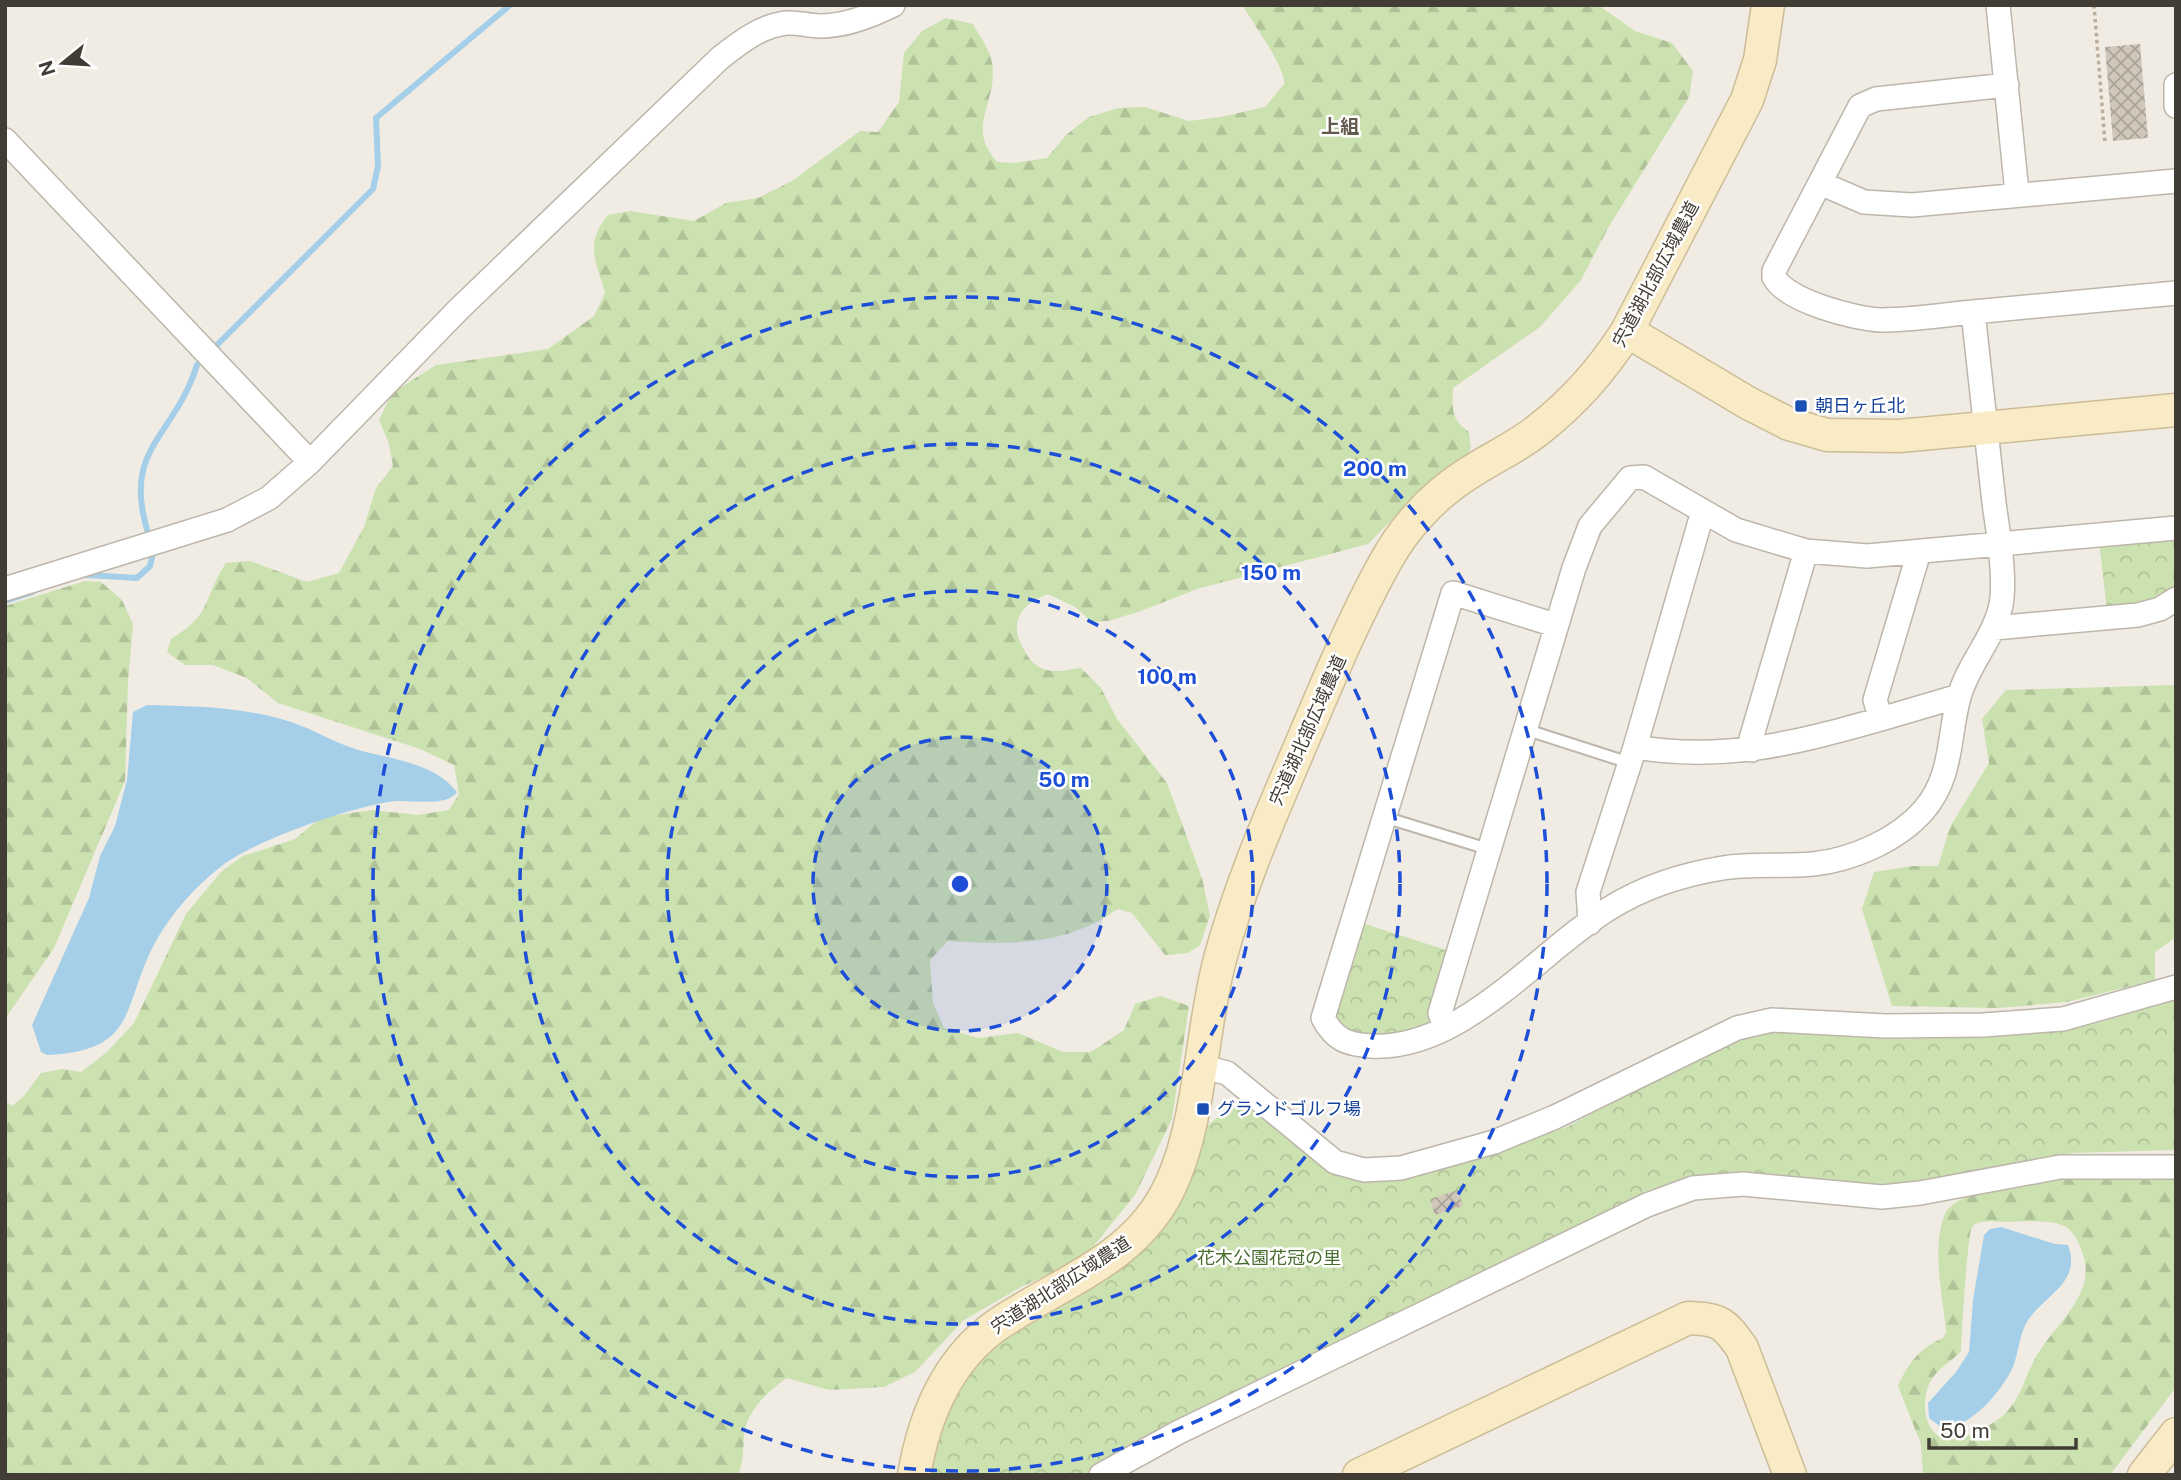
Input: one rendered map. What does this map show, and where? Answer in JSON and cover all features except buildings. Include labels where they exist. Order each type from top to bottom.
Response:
[{"type":"street","points":[[5,589],[227,520],[269,498],[310,462],[545,225],[720,58],[743,40],[766,29],[786,23],[822,26],[867,18],[893,5]]},
{"type":"street","name":"宍道湖北部広域農道","points":[[914,1475],[920,1439],[934,1400],[954,1367],[997,1325],[1108,1259],[1141,1231],[1164,1197],[1183,1153],[1216,972],[1235,901],[1318,706],[1381,568],[1407,527],[1432,500],[1469,472],[1536,432],[1574,399],[1606,364],[1627,331],[1747,100],[1760,60],[1768,5]]},
{"type":"street","points":[[1998,5],[2017,193]]},
{"type":"street","points":[[2007,85],[1866,102],[1855,113],[1774,271],[1773,277],[1783,290],[1839,312],[1880,320],[2176,293]]},
{"type":"street","points":[[2176,85],[2176,106]]},
{"type":"street","points":[[5,141],[310,462]]},
{"type":"street","points":[[1819,183],[1864,202],[1912,205],[2017,193],[2176,181]]},
{"type":"street","points":[[1555,625],[1453,593],[1323,1018],[1332,1035],[1355,1045],[1381,1046],[1417,1041],[1445,1028],[1502,991],[1611,907],[1684,876],[1726,867],[1815,864],[1852,855],[1889,838],[1923,811],[1940,788],[1948,766],[1959,696],[1977,655],[1994,628],[2001,602],[1999,544],[1973,312]]},
{"type":"street","points":[[1627,331],[1748,403],[1789,424],[1827,435],[1899,436],[2176,410]]},
{"type":"street","points":[[1445,1028],[1440,1013],[1555,625],[1590,526],[1630,478],[1644,477],[1737,530],[1806,551],[1867,556],[2176,528]]},
{"type":"street","points":[[1590,923],[1588,892],[1632,755],[1703,511]]},
{"type":"street","points":[[1752,750],[1751,739],[1806,551]]},
{"type":"street","points":[[1881,719],[1875,700],[1919,552]]},
{"type":"street","points":[[1994,628],[2137,615],[2160,608],[2176,599]]},
{"type":"street","points":[[1632,755],[1752,750],[1791,744],[1959,696]]},
{"type":"street","points":[[1199,1066],[1227,1073],[1335,1162],[1364,1170],[1401,1168],[1494,1142],[1555,1117],[1737,1028],[1772,1020],[1885,1026],[1983,1025],[2063,1019],[2176,987]]},
{"type":"street","points":[[1101,1475],[1180,1432],[1647,1205],[1693,1188],[1744,1184],[1882,1196],[1920,1193],[2060,1167],[2176,1167]]},
{"type":"street","points":[[1359,1475],[1688,1318],[1716,1319],[1731,1332],[1742,1348],[1790,1475]]},
{"type":"street","points":[[2144,1475],[2176,1434]]},
{"type":"lane","points":[[1524,729],[1632,755]]},
{"type":"lane","points":[[1384,817],[1488,849]]},
{"type":"path","points":[[2094,5],[2105,143]]},
{"type":"green space","points":[[1243,5],[1598,5],[1635,31],[1672,43],[1693,71],[1689,97],[1608,228],[1581,280],[1540,327],[1453,388],[1454,413],[1459,423],[1469,432],[1471,449],[1456,468],[1417,494],[1368,544],[1197,589],[1108,621],[1092,622],[1075,607],[1048,594],[1031,603],[1020,615],[1017,622],[1019,638],[1032,662],[1051,671],[1081,668],[1101,688],[1117,719],[1167,783],[1202,878],[1210,916],[1200,945],[1188,953],[1165,955],[1132,913],[1118,909],[1078,930],[1036,940],[993,943],[948,941],[930,960],[933,1003],[944,1028],[978,1038],[1018,1033],[1063,1052],[1091,1052],[1124,1030],[1135,1004],[1161,996],[1189,1006],[1172,1119],[1135,1195],[1084,1258],[1021,1287],[964,1320],[915,1372],[884,1387],[829,1390],[787,1378],[767,1394],[751,1414],[745,1430],[738,1475],[5,1475],[5,1101],[12,1106],[24,1096],[41,1073],[63,1069],[81,1072],[107,1052],[134,1023],[186,914],[221,872],[243,856],[295,839],[322,817],[373,810],[418,815],[449,810],[459,794],[454,765],[420,749],[278,703],[247,678],[213,665],[185,665],[167,652],[171,639],[185,630],[201,613],[226,563],[250,561],[307,582],[339,573],[364,527],[376,488],[393,466],[389,444],[379,420],[392,393],[436,365],[548,349],[594,316],[605,293],[594,244],[596,235],[608,215],[630,211],[694,221],[726,203],[758,198],[792,181],[860,131],[878,132],[899,102],[904,53],[922,31],[946,18],[973,24],[987,48],[993,67],[992,87],[984,119],[984,139],[997,162],[1015,163],[1047,158],[1066,135],[1089,117],[1118,108],[1145,107],[1189,121],[1265,107],[1285,83],[1272,53]]},
{"type":"green space","points":[[2176,535],[2176,587],[2153,602],[2107,610],[2099,541]]},
{"type":"green space","points":[[85,581],[101,582],[122,600],[133,624],[125,781],[54,948],[5,1019],[5,606]]},
{"type":"green space","points":[[2176,685],[2176,937],[2155,952],[2155,980],[2067,1002],[1999,1008],[1892,1006],[1862,909],[1874,872],[1913,866],[1938,866],[1950,827],[1989,763],[1982,719],[2006,690]]},
{"type":"green space","points":[[1362,923],[1449,951],[1426,1029],[1405,1035],[1362,1035],[1339,1026],[1332,1018]]},
{"type":"green space","name":"花木公園花冠の里","points":[[2176,1000],[2176,1150],[2073,1153],[1925,1183],[1871,1184],[1749,1172],[1712,1174],[1651,1189],[1430,1298],[1087,1475],[926,1475],[941,1411],[989,1347],[1021,1325],[1093,1286],[1203,1130],[1228,1108],[1253,1111],[1316,1162],[1342,1175],[1366,1181],[1396,1180],[1567,1127],[1708,1052],[1756,1035],[1794,1031],[1904,1039],[2060,1030],[2094,1024]]},
{"type":"green space","points":[[2119,1172],[2176,1174],[2176,1387],[2110,1475],[1923,1475],[1921,1444],[1898,1386],[1915,1358],[1943,1338],[1946,1332],[1938,1257],[1945,1214],[1955,1203],[1997,1187],[2052,1178]],"holes":[[[1981,1222],[2049,1222],[2066,1227],[2081,1249],[2085,1279],[2074,1305],[2037,1355],[2007,1412],[1974,1433],[1946,1439],[1938,1435],[1928,1421],[1925,1412],[1926,1392],[1934,1376],[1961,1351],[1972,1227]]]},
{"type":"water","points":[[147,705],[220,708],[274,717],[355,749],[424,768],[447,782],[457,792],[446,800],[396,801],[357,809],[306,825],[238,855],[204,882],[170,919],[145,964],[123,1021],[113,1034],[98,1044],[77,1052],[47,1055],[41,1052],[32,1025],[89,898],[100,856],[115,826],[127,780],[133,712]]},
{"type":"water","points":[[2001,1227],[2055,1244],[2068,1245],[2070,1269],[2060,1287],[2028,1320],[2013,1367],[1993,1397],[1964,1422],[1942,1428],[1929,1418],[1928,1403],[1956,1372],[1969,1352],[1973,1300],[1984,1235],[1990,1229]]},
{"type":"waterway","points":[[150,539],[142,509],[141,484],[145,464],[187,391],[197,365],[373,189],[378,166],[376,118],[510,5]]},
{"type":"waterway","points":[[87,575],[137,578],[150,566],[154,549]]},
{"type":"waterway","points":[[5,601],[33,592]]},
{"type":"place","name":"朝日ヶ丘北","points":[[1801,406]]},
{"type":"place","name":"グランドゴルフ場","points":[[1203,1109]]},
{"type":"district","name":"上組","points":[[1340,126]]}]
